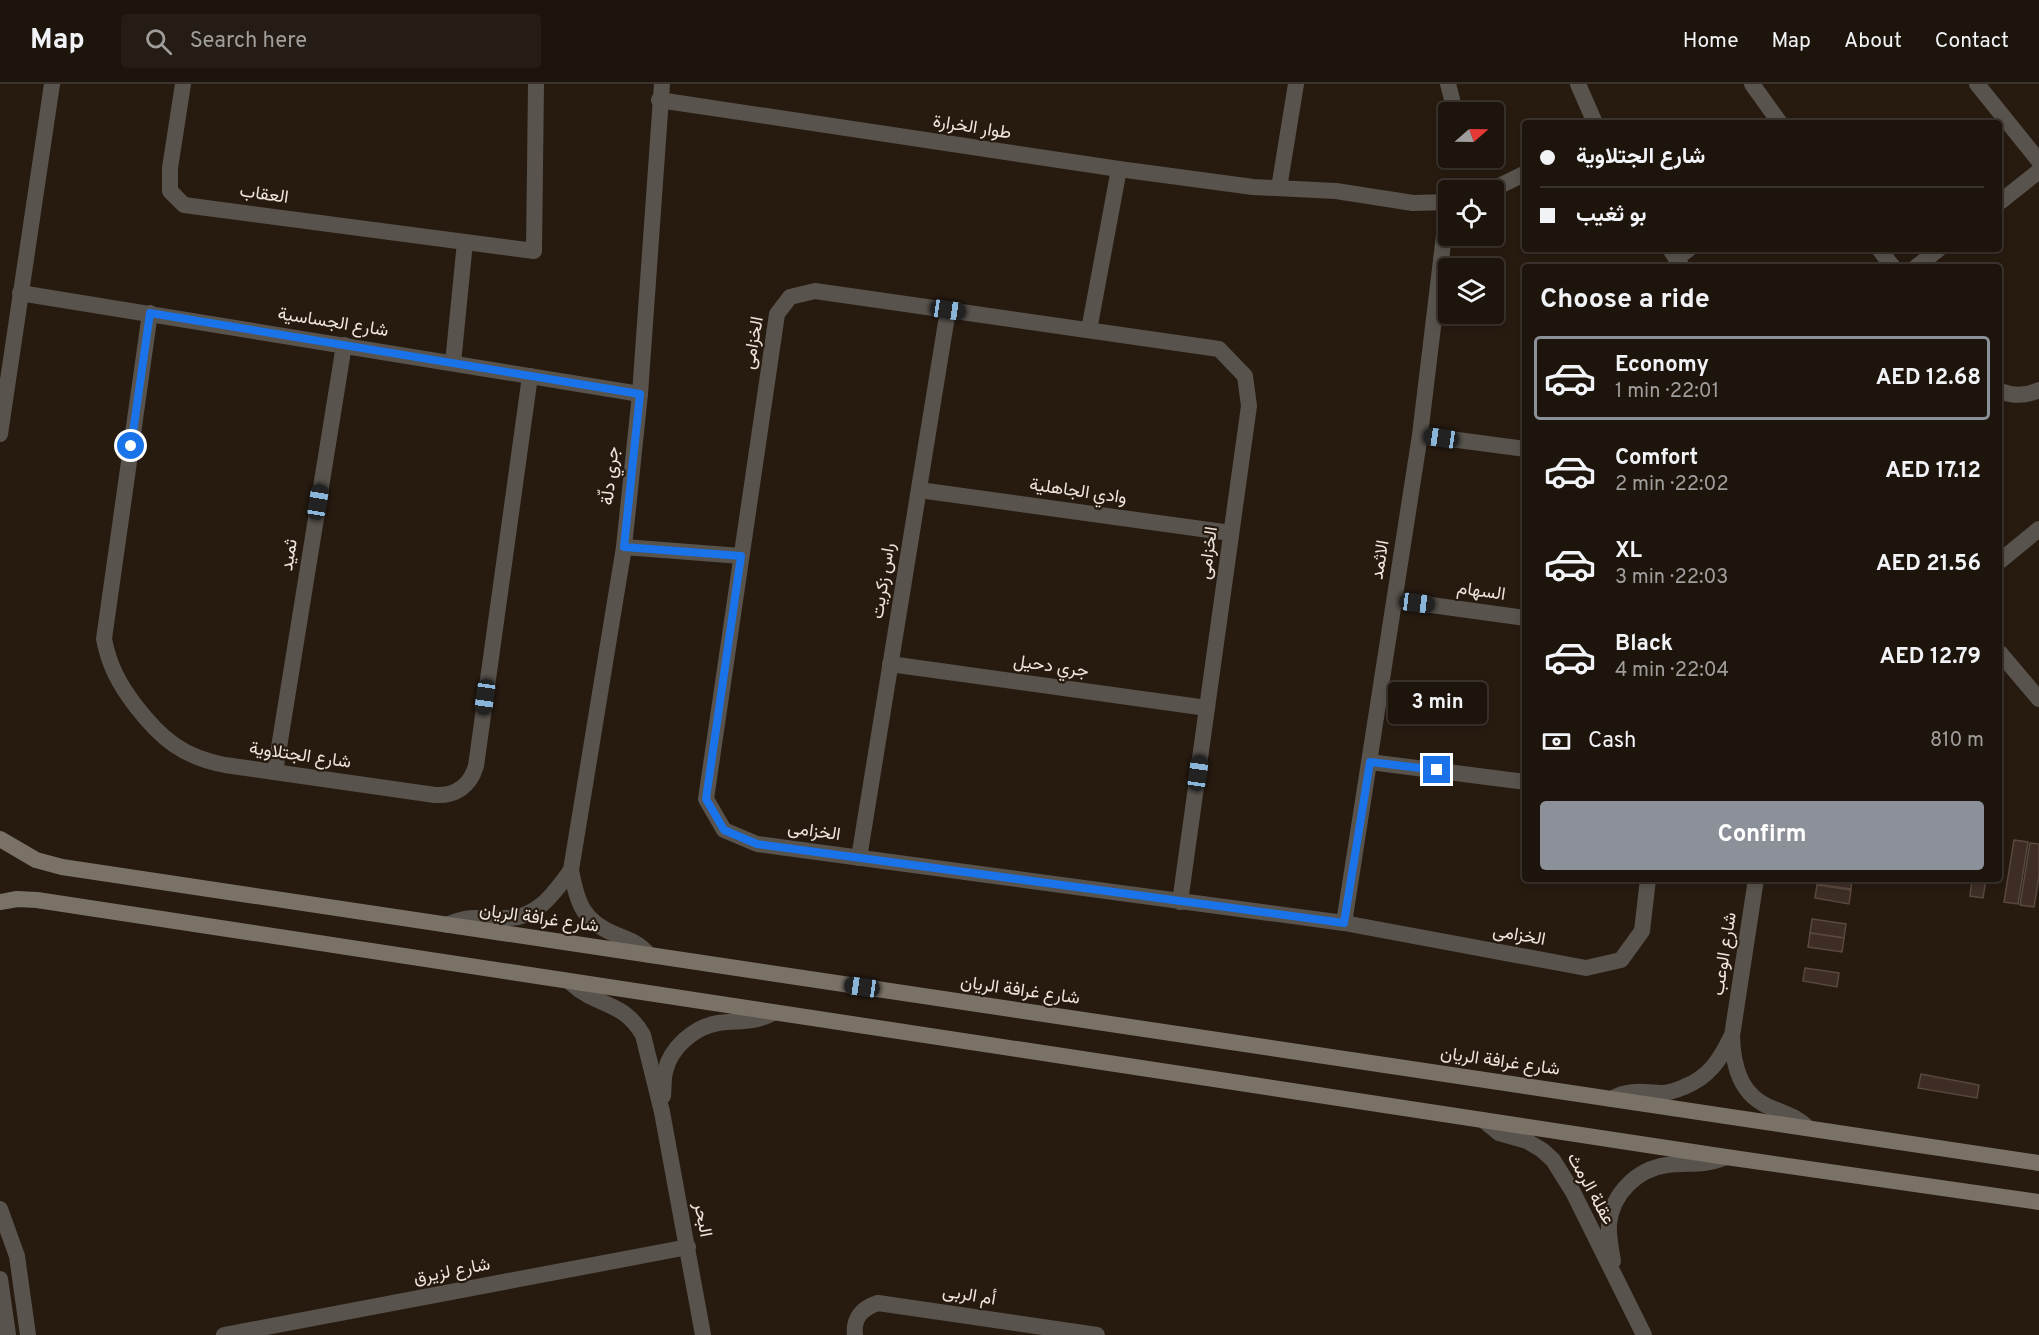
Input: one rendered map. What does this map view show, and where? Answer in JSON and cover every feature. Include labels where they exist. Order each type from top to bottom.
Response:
[{"type":"main road","name":"شارع غرافة الريان","points":[[0,839],[36,860],[62,867],[2039,1163]]},
{"type":"main road","points":[[0,902],[17,899],[37,900],[571,983],[2039,1202]]},
{"type":"street","points":[[0,434],[52,84]]},
{"type":"street","name":"العقاب","points":[[183,84],[170,168],[170,191],[184,205],[534,251],[536,84]]},
{"type":"street","points":[[1279,188],[1296,84]]},
{"type":"street","points":[[1578,84],[1594,120]]},
{"type":"street","points":[[1752,84],[1778,120]]},
{"type":"street","points":[[1977,84],[2039,161]]},
{"type":"street","name":"طوار الخرارة","points":[[660,92],[1119,169],[1253,187],[1336,191],[1413,203],[1438,202]]},
{"type":"street","name":"جري دلّة","points":[[648,955],[634,941],[604,930],[589,918],[578,901],[571,870],[624,547],[640,394],[660,92]]},
{"type":"street","points":[[1089,330],[1119,169]]},
{"type":"street","points":[[2002,200],[2039,171]]},
{"type":"street","points":[[1504,184],[1522,175]]},
{"type":"street","points":[[453,363],[465,242]]},
{"type":"street","name":"الاثمد","points":[[1344,923],[1420,435],[1444,246]]},
{"type":"street","points":[[1881,252],[1891,264]]},
{"type":"street","points":[[1920,264],[1935,252]]},
{"type":"street","name":"الخزامى","points":[[1180,902],[1249,406],[1245,376],[1219,349],[815,291],[790,297],[777,314],[706,799],[724,830],[757,844],[1180,902],[1344,923],[1586,968],[1621,960],[1642,931],[1648,882]]},
{"type":"street","name":"شارع الجساسية","points":[[20,293],[640,394]]},
{"type":"street","name":"راس زكريت","points":[[859,858],[948,310]]},
{"type":"street","name":"شارع الجتلاوية","points":[[150,313],[104,639],[112,671],[150,725],[176,747],[208,762],[443,796],[458,791],[470,781],[476,766],[530,376]]},
{"type":"street","name":"ثميد","points":[[275,772],[344,345]]},
{"type":"street","points":[[2002,391],[2024,394],[2039,390]]},
{"type":"street","points":[[1420,435],[1522,448]]},
{"type":"street","name":"وادي الجاهلية","points":[[919,490],[1231,532]]},
{"type":"street","points":[[2002,559],[2039,529]]},
{"type":"street","points":[[624,547],[741,556]]},
{"type":"street","name":"السهام","points":[[1395,600],[1522,617]]},
{"type":"street","points":[[2002,655],[2039,699]]},
{"type":"street","name":"جري دحيل","points":[[891,664],[1207,708]]},
{"type":"street","points":[[1370,762],[1522,781]]},
{"type":"street","name":"جري دلّة","points":[[447,925],[466,918],[487,916],[507,918],[527,913],[547,901],[571,870]]},
{"type":"street","name":"شارع الوعب","points":[[1756,882],[1732,1036],[1733,1060],[1745,1088],[1761,1104],[1793,1116],[1808,1128]]},
{"type":"street","name":"البحر","points":[[571,983],[579,991],[615,1006],[628,1015],[637,1025],[647,1048],[662,1112],[703,1335]]},
{"type":"street","name":"البحر","points":[[662,1112],[665,1071],[670,1059],[688,1036],[714,1024],[751,1022],[773,1013]]},
{"type":"street","name":"شارع الوعب","points":[[1611,1099],[1632,1090],[1662,1093],[1695,1083],[1712,1070],[1732,1036]]},
{"type":"street","name":"عقلة الرمث","points":[[1483,1120],[1499,1133],[1527,1141],[1553,1160],[1573,1192],[1599,1246],[1617,1276],[1644,1335]]},
{"type":"street","name":"عقلة الرمث","points":[[1617,1276],[1609,1237],[1609,1222],[1620,1193],[1637,1177],[1660,1167],[1711,1163],[1726,1157]]},
{"type":"street","points":[[0,1209],[16,1256],[28,1335]]},
{"type":"street","name":"شارع لزيرق","points":[[224,1335],[688,1247]]},
{"type":"street","points":[[0,1279],[8,1335]]},
{"type":"street","name":"أم الربى","points":[[855,1335],[856,1319],[862,1311],[878,1303],[1097,1335]]},
{"type":"building","points":[[2014,840],[2028,842],[2018,904],[2004,902]]},
{"type":"building","points":[[2030,843],[2039,844],[2039,876],[2034,907],[2020,905]]},
{"type":"building","points":[[1817,882],[1852,882],[1851,889],[1817,884]]},
{"type":"building","points":[[1972,882],[1986,882],[1983,898],[1970,896]]},
{"type":"building","points":[[1817,885],[1851,890],[1849,904],[1815,898]]},
{"type":"building","points":[[1812,919],[1846,924],[1844,938],[1810,933]]},
{"type":"building","points":[[1810,933],[1844,938],[1842,952],[1808,947]]},
{"type":"building","points":[[1805,968],[1839,973],[1837,987],[1803,981]]},
{"type":"building","points":[[1921,1074],[1979,1085],[1977,1098],[1918,1088]]},
{"type":"route","points":[[131,446],[150,313],[640,394],[624,547],[741,556],[706,799],[724,830],[757,844],[1344,923],[1370,762],[1437,770]]}]
